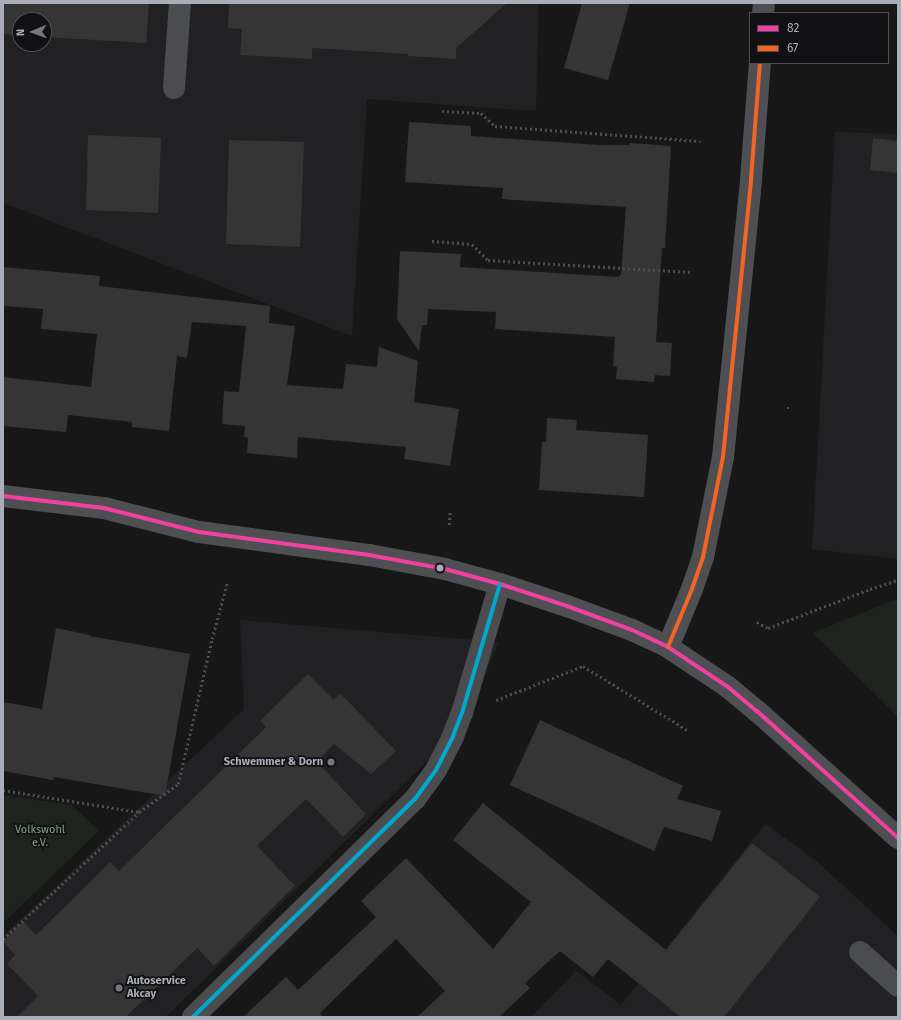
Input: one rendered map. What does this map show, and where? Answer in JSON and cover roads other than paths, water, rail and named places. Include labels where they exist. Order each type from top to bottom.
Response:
[{"type":"main road","points":[[668,647],[692,589],[702,557],[723,457],[730,403],[756,127],[760,64]]},
{"type":"main road","points":[[3,496],[104,508],[199,532],[407,561],[445,569],[500,584],[567,606],[632,630],[668,647],[728,686],[758,711],[898,838]]},
{"type":"street","points":[[174,88],[180,3]]},
{"type":"street","points":[[193,1017],[415,799],[436,770],[453,736],[462,713],[500,584]]},
{"type":"street","points":[[860,952],[898,986]]},
{"type":"place","name":"Schwemmer & Dorn","points":[[331,762]]},
{"type":"place","name":"Autoservice Akcay","points":[[119,988]]},
{"type":"park label","name":"Volkswohl e.V.","points":[[40,837]]}]
